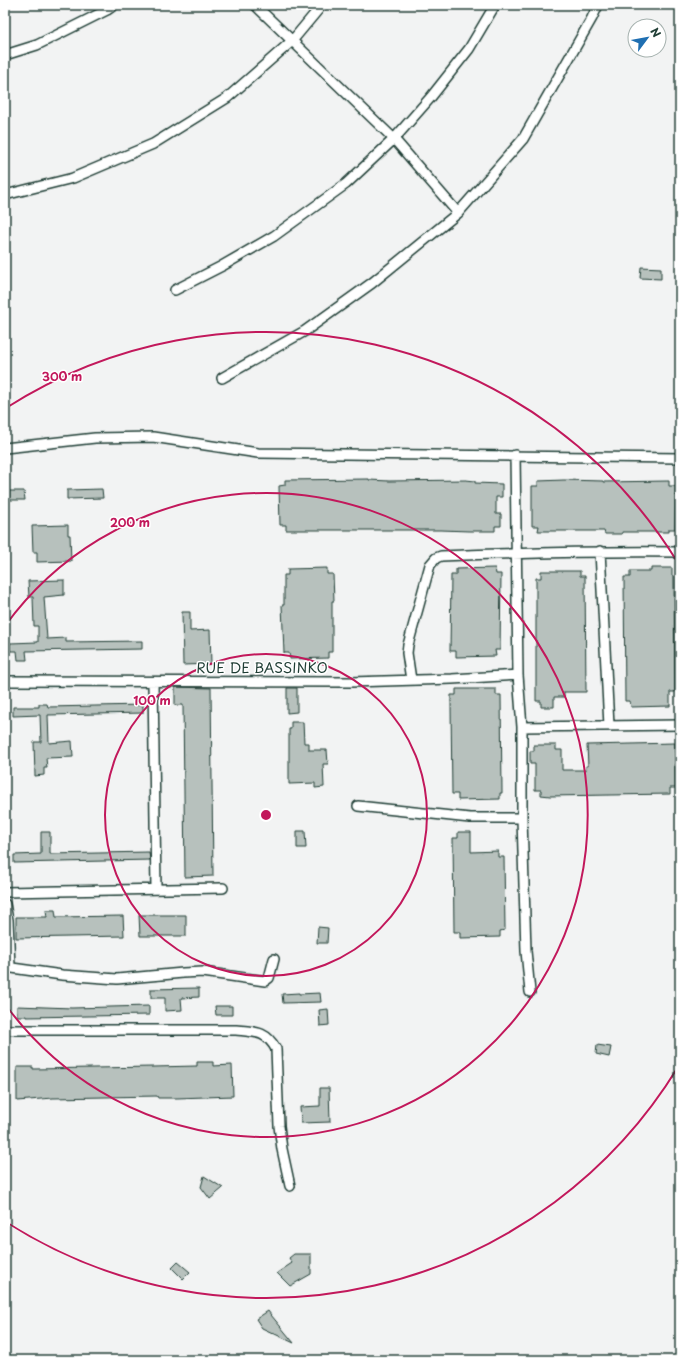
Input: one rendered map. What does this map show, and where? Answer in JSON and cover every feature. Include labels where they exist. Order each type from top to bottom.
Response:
[{"type":"street","points":[[5,55],[37,45],[107,10],[114,5]]},
{"type":"street","points":[[255,5],[394,139],[458,213]]},
{"type":"street","points":[[5,195],[73,178],[153,144],[227,98],[292,41],[322,5]]},
{"type":"street","points":[[175,290],[222,266],[274,236],[346,184],[394,139],[431,97],[469,49],[495,5]]},
{"type":"street","points":[[222,378],[305,331],[372,282],[458,213],[523,139],[598,5]]},
{"type":"street","points":[[5,448],[95,438],[153,437],[258,453],[680,458]]},
{"type":"street","points":[[515,455],[518,675],[522,727],[522,818],[526,951],[530,992]]},
{"type":"street","points":[[600,551],[608,726]]},
{"type":"street","points":[[411,680],[408,645],[430,565],[436,558],[441,556],[516,553],[600,551],[680,552]]},
{"type":"street","name":"RUE DE BASSINKO","points":[[5,681],[350,682],[518,675]]},
{"type":"street","points":[[152,682],[156,889]]},
{"type":"street","points":[[522,727],[680,725]]},
{"type":"street","points":[[358,806],[470,818],[522,818]]},
{"type":"street","points":[[5,892],[224,888]]},
{"type":"street","points":[[5,904],[8,920],[7,967],[62,975],[117,979],[203,972],[266,982],[269,978],[274,959]]},
{"type":"street","points":[[5,1030],[236,1030],[258,1032],[265,1035],[272,1041],[276,1049],[279,1126],[290,1186]]},
{"type":"building","points":[[641,267],[661,268],[661,279],[640,278]]},
{"type":"building","points":[[369,479],[389,481],[466,480],[475,481],[475,483],[502,484],[502,497],[496,497],[496,514],[501,514],[501,526],[495,526],[495,531],[469,531],[286,530],[286,525],[280,525],[279,486],[285,485],[285,480]]},
{"type":"building","points":[[564,480],[603,482],[669,481],[669,486],[676,486],[675,529],[669,529],[669,532],[622,532],[622,534],[605,534],[604,531],[538,531],[539,526],[532,526],[532,486],[538,486],[538,481]]},
{"type":"building","points":[[102,489],[103,498],[67,499],[67,490]]},
{"type":"building","points":[[9,491],[24,491],[25,500],[9,500]]},
{"type":"building","points":[[68,525],[71,561],[37,562],[37,552],[33,552],[32,526]]},
{"type":"building","points":[[327,568],[327,574],[333,574],[334,601],[332,601],[332,652],[328,652],[328,658],[290,659],[289,653],[284,653],[282,605],[284,605],[284,575],[288,575],[288,569]]},
{"type":"building","points":[[495,568],[496,574],[501,574],[500,650],[495,650],[496,656],[456,657],[456,651],[450,651],[451,575],[456,575],[456,569]]},
{"type":"building","points":[[651,568],[672,568],[672,576],[674,576],[675,692],[670,692],[670,706],[631,707],[630,701],[625,701],[624,577],[630,577],[630,571],[651,571]]},
{"type":"building","points":[[541,571],[580,571],[580,576],[585,576],[586,692],[564,692],[564,697],[554,697],[554,707],[541,707],[541,701],[536,701],[536,578],[541,578]]},
{"type":"building","points":[[64,580],[64,595],[44,597],[47,639],[66,638],[66,642],[142,641],[142,649],[26,651],[27,660],[18,660],[17,651],[10,651],[10,643],[38,642],[38,626],[34,626],[33,597],[29,597],[28,581]]},
{"type":"building","points":[[182,612],[190,612],[190,631],[210,630],[211,664],[183,665]]},
{"type":"building","points":[[175,687],[211,688],[213,876],[185,877],[183,705],[175,705]]},
{"type":"building","points":[[287,688],[297,688],[297,712],[287,713]]},
{"type":"building","points":[[456,689],[496,689],[496,695],[501,695],[502,793],[500,793],[500,799],[458,800],[458,794],[452,794],[451,695],[456,695]]},
{"type":"building","points":[[39,704],[47,704],[48,707],[143,705],[143,713],[48,715],[49,743],[72,741],[73,757],[46,758],[47,768],[44,768],[44,775],[35,776],[34,742],[41,742],[40,715],[13,716],[13,707],[39,707]]},
{"type":"building","points":[[291,722],[303,722],[304,743],[309,743],[309,750],[327,750],[328,764],[323,764],[324,787],[315,788],[315,783],[289,784],[289,729],[291,729]]},
{"type":"building","points":[[675,743],[676,788],[670,788],[670,794],[550,796],[541,795],[541,790],[535,790],[535,764],[530,764],[530,751],[534,751],[534,745],[556,745],[556,750],[562,750],[562,770],[586,770],[586,766],[588,766],[587,745]]},
{"type":"building","points":[[297,831],[305,831],[306,848],[297,848]]},
{"type":"building","points":[[41,832],[50,832],[50,854],[149,852],[150,860],[14,863],[14,855],[41,854]]},
{"type":"building","points":[[458,832],[471,832],[471,852],[498,851],[498,857],[504,857],[505,930],[500,931],[500,937],[460,938],[460,932],[454,932],[453,838],[458,838]]},
{"type":"building","points":[[46,910],[55,910],[56,917],[123,916],[124,936],[16,938],[16,917],[47,917]]},
{"type":"building","points":[[139,915],[186,915],[186,936],[140,936]]},
{"type":"building","points":[[318,927],[328,928],[327,943],[317,943]]},
{"type":"building","points":[[199,988],[199,997],[181,998],[182,1010],[165,1011],[165,998],[151,998],[151,989]]},
{"type":"building","points":[[320,993],[321,1002],[283,1003],[282,994]]},
{"type":"building","points":[[17,1006],[72,1008],[149,1006],[149,1015],[26,1017],[17,1016]]},
{"type":"building","points":[[215,1006],[232,1006],[232,1015],[216,1015]]},
{"type":"building","points":[[328,1009],[329,1025],[320,1026],[319,1010]]},
{"type":"building","points":[[597,1045],[611,1047],[609,1057],[596,1054]]},
{"type":"building","points":[[197,1062],[213,1062],[213,1066],[232,1065],[233,1096],[177,1098],[158,1098],[157,1096],[53,1098],[17,1101],[17,1067],[33,1067],[33,1069],[197,1066]]},
{"type":"building","points":[[320,1088],[329,1088],[330,1122],[301,1123],[300,1107],[320,1106]]},
{"type":"building","points":[[204,1176],[223,1188],[210,1199],[201,1187]]},
{"type":"building","points":[[294,1254],[311,1254],[311,1274],[290,1286],[277,1273],[292,1263],[289,1258]]},
{"type":"building","points":[[178,1262],[190,1272],[183,1279],[172,1268]]},
{"type":"building","points":[[268,1311],[294,1343],[262,1328],[256,1319]]}]
